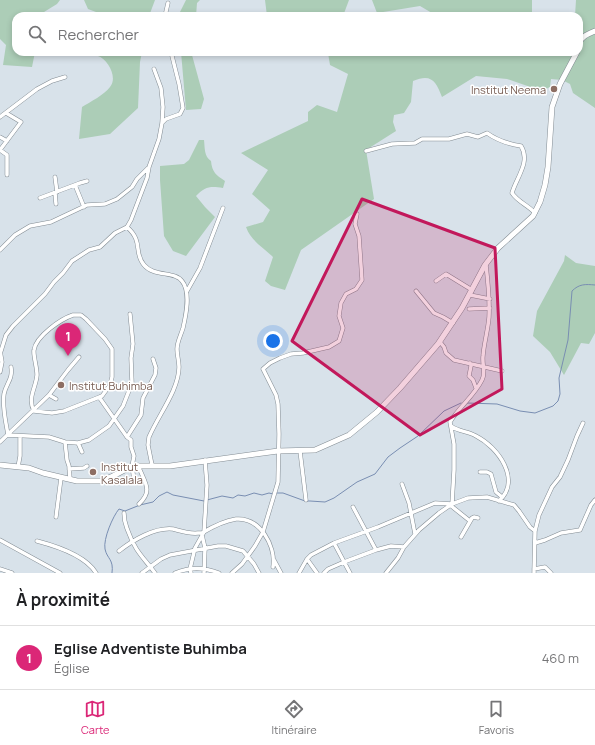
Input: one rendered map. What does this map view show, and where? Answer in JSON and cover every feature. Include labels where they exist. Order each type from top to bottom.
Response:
[{"type":"street","points":[[166,12],[168,3]]},
{"type":"street","points":[[583,37],[595,31]]},
{"type":"street","points":[[162,123],[166,119],[180,114],[183,108],[172,56]]},
{"type":"street","points":[[0,465],[29,468],[61,478],[77,481],[101,481],[132,466],[170,466],[278,451],[315,450],[349,435],[377,412],[440,342],[453,324],[486,265],[498,248],[535,213],[542,196],[548,167],[552,107],[560,84],[575,56]]},
{"type":"street","points":[[0,372],[2,362],[0,350],[6,335],[12,326],[45,294],[54,282],[63,274],[72,261],[89,250],[100,247],[115,233],[127,227],[136,210],[159,139],[162,123],[163,107],[161,88],[154,69]]},
{"type":"street","points":[[0,117],[37,89],[52,80],[65,76]]},
{"type":"street","points":[[6,113],[21,122],[0,150],[7,155],[7,175]]},
{"type":"street","points":[[366,151],[392,144],[415,143],[422,139],[449,139],[468,134],[478,137],[487,133],[507,144],[521,146],[524,151],[525,160],[521,174],[512,193],[515,198],[535,213]]},
{"type":"street","points":[[0,136],[7,141]]},
{"type":"street","points":[[0,250],[15,235],[30,226],[51,222],[84,207],[105,204],[117,199],[128,191],[149,167]]},
{"type":"street","points":[[56,177],[56,204]]},
{"type":"street","points":[[40,198],[87,181]]},
{"type":"street","points":[[75,185],[84,207]]},
{"type":"street","points":[[152,465],[148,445],[149,437],[173,391],[178,378],[179,367],[177,348],[182,330],[187,291],[200,268],[223,208]]},
{"type":"street","points":[[232,573],[242,564],[263,532],[278,482],[278,404],[276,395],[263,370],[270,363],[280,358],[291,354],[329,347],[339,341],[343,328],[339,316],[341,303],[346,294],[356,289],[362,280],[359,236],[355,224],[357,214]]},
{"type":"street","points":[[127,227],[136,237],[142,263],[148,269],[178,278],[183,281],[187,291]]},
{"type":"street","points":[[451,505],[454,470],[454,444],[450,422],[484,375],[482,360],[490,308],[486,265]]},
{"type":"street","points":[[436,281],[446,274],[471,293],[490,299]]},
{"type":"street","points":[[416,291],[423,302],[434,313],[453,324]]},
{"type":"street","points":[[469,309],[490,308]]},
{"type":"street","points":[[8,435],[49,437],[66,442],[78,443],[89,440],[109,426],[124,406],[132,383],[131,358],[133,344],[130,314]]},
{"type":"street","points":[[73,315],[81,315],[105,339],[112,349],[112,377],[110,385],[107,391],[100,397],[64,411],[52,413],[34,411],[31,405],[31,395],[37,375],[34,350],[38,339],[64,318],[73,315]]},
{"type":"street","points":[[440,342],[446,353],[454,360],[470,363],[483,368],[502,371]]},
{"type":"street","points":[[0,442],[49,395],[79,357]]},
{"type":"street","points":[[127,437],[141,415],[143,398],[155,375],[156,368],[153,359]]},
{"type":"street","points":[[470,363],[471,366],[469,376],[473,380],[476,388]]},
{"type":"street","points":[[8,435],[4,415],[4,393],[11,379],[11,367]]},
{"type":"street","points":[[49,395],[56,399]]},
{"type":"street","points":[[100,397],[127,437],[131,440],[131,447],[134,453],[132,466],[134,480]]},
{"type":"street","points":[[552,573],[545,567],[534,571],[535,531],[545,500],[552,486],[560,477],[583,423]]},
{"type":"street","points":[[450,426],[456,430],[474,434],[484,440],[495,450],[508,478],[506,493],[498,501]]},
{"type":"street","points":[[18,467],[20,456],[20,436]]},
{"type":"street","points":[[66,442],[66,460],[70,479]]},
{"type":"street","points":[[78,443],[82,452]]},
{"type":"street","points":[[300,451],[306,500]]},
{"type":"street","points":[[203,571],[205,548],[203,533],[207,471],[205,460]]},
{"type":"street","points":[[69,469],[84,468],[87,466]]},
{"type":"street","points":[[138,466],[148,488],[145,497],[139,504]]},
{"type":"street","points":[[480,472],[487,472],[491,474],[496,492],[502,497]]},
{"type":"street","points":[[56,517],[61,478]]},
{"type":"street","points":[[402,484],[411,513],[415,534]]},
{"type":"street","points":[[386,573],[415,534],[439,513],[451,505],[468,498],[479,496],[487,497],[514,505],[530,527],[535,531]]},
{"type":"street","points":[[535,543],[560,533],[580,530],[591,505],[595,500]]},
{"type":"street","points":[[299,573],[311,555],[334,543],[366,532],[435,504],[451,505],[470,523]]},
{"type":"street","points":[[353,507],[376,550]]},
{"type":"street","points":[[124,513],[124,523],[132,542],[138,553],[155,573]]},
{"type":"street","points":[[461,537],[474,517],[478,518]]},
{"type":"street","points":[[119,551],[132,542],[164,529],[191,534],[203,533],[224,522],[237,519],[250,523],[263,532],[270,543],[274,560],[281,573]]},
{"type":"street","points":[[464,531],[466,536]]},
{"type":"street","points":[[190,571],[195,550],[203,533]]},
{"type":"street","points":[[0,540],[60,573]]},
{"type":"street","points":[[37,541],[64,550],[93,567],[96,573]]},
{"type":"street","points":[[334,543],[350,573]]},
{"type":"street","points":[[142,573],[150,566],[170,554],[226,546],[243,551],[248,555],[259,573]]},
{"type":"street","points":[[324,573],[344,562],[376,550],[392,546],[404,547]]},
{"type":"street","points":[[307,559],[316,573]]},
{"type":"street","points":[[273,566],[274,560]]},
{"type":"street","points":[[0,569],[12,573]]},
{"type":"street","points":[[175,573],[203,571],[219,573]]},
{"type":"highlighted area","points":[[362,199],[495,248],[502,389],[420,435],[292,341]]},
{"type":"green space","points":[[0,0],[60,0],[57,4],[44,12],[12,12],[12,56],[34,56],[32,67],[3,65],[6,45],[0,39]]},
{"type":"green space","points":[[84,0],[155,0],[150,12],[96,12],[88,9]]},
{"type":"green space","points":[[186,0],[200,0],[197,3],[196,12],[180,12]]},
{"type":"green space","points":[[265,0],[349,0],[344,12],[266,12]]},
{"type":"green space","points":[[372,0],[532,0],[532,12],[430,12],[420,6],[377,12]]},
{"type":"green space","points":[[576,0],[595,0],[595,108],[573,93],[570,84],[562,80],[551,79],[550,87],[542,91],[507,79],[476,76],[442,97],[438,87],[432,80],[425,78],[413,81],[411,102],[404,113],[394,115],[393,122],[396,131],[366,150],[374,199],[301,250],[285,290],[271,286],[265,281],[273,257],[254,240],[246,227],[263,222],[270,210],[252,194],[268,170],[241,153],[308,121],[308,112],[317,105],[337,112],[348,74],[330,65],[328,56],[583,56],[583,12],[575,12]]},
{"type":"green space","points":[[98,56],[141,56],[138,108],[110,134],[79,139],[82,107],[104,93],[112,83],[113,79],[111,69],[102,58]]},
{"type":"green space","points":[[181,56],[192,56],[204,99],[201,109],[186,110]]},
{"type":"green space","points":[[199,140],[204,140],[206,155],[211,161],[213,171],[225,181],[223,188],[208,188],[202,190],[196,196],[215,217],[186,256],[173,251],[164,236],[160,166],[184,164],[189,160]]},
{"type":"green space","points":[[565,255],[576,263],[595,266],[595,333],[589,344],[581,343],[564,375],[550,352],[533,336],[537,311],[564,261]]},
{"type":"waterway","points":[[467,403],[497,404],[520,411],[535,413],[553,406],[558,401],[560,394],[559,378],[568,340],[572,291],[582,285],[595,285]]},
{"type":"waterway","points":[[276,493],[283,493],[305,501],[325,502],[334,498],[357,482],[375,474],[388,457],[418,436],[444,411],[461,403]]},
{"type":"waterway","points":[[112,573],[112,565],[106,552],[105,545],[109,528],[119,509],[125,511],[153,502],[159,496],[167,492],[173,495],[204,501]]},
{"type":"waterway","points":[[207,500],[222,496],[233,498],[238,495],[245,496],[254,493],[262,495],[269,493],[273,494]]},
{"type":"place","name":"Institut Neema","points":[[554,89]]},
{"type":"place","name":"Eglise Adventiste Buhimba","points":[[68,356]]},
{"type":"place","name":"Institut Buhimba","points":[[61,385]]},
{"type":"place","name":"Institut Kasalala","points":[[93,472]]}]
